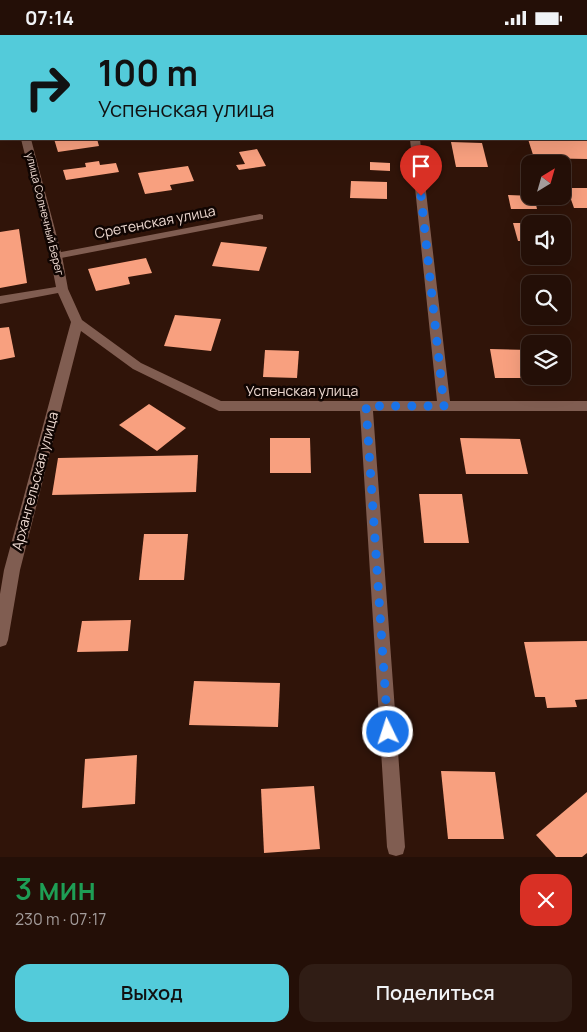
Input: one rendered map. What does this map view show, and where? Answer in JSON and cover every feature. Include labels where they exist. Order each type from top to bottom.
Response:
[{"type":"street","name":"улица Солнечный Берег","points":[[26,140],[56,255],[62,289]]},
{"type":"street","points":[[415,140],[444,406]]},
{"type":"street","points":[[0,300],[62,289]]},
{"type":"street","name":"Успенская улица","points":[[62,289],[77,322],[137,366],[219,406],[587,406]]},
{"type":"street","name":"Архангельская улица","points":[[0,640],[12,571],[77,322]]},
{"type":"street","points":[[366,406],[396,847]]},
{"type":"lane","name":"Сретенская улица","points":[[56,255],[260,217]]},
{"type":"building","points":[[54,140],[97,140],[99,146],[58,152]]},
{"type":"building","points":[[528,140],[587,140],[587,159],[571,159],[571,155],[533,155]]},
{"type":"building","points":[[451,142],[482,143],[488,167],[456,167]]},
{"type":"building","points":[[257,149],[266,166],[239,170],[236,165],[245,164],[239,152]]},
{"type":"building","points":[[99,161],[100,165],[116,163],[119,172],[66,180],[63,170],[86,167],[85,163]]},
{"type":"building","points":[[370,162],[390,163],[390,171],[370,170]]},
{"type":"building","points":[[188,166],[194,181],[170,185],[172,190],[145,194],[138,173]]},
{"type":"building","points":[[351,181],[387,182],[387,199],[350,198]]},
{"type":"building","points":[[571,188],[587,188],[587,208],[574,208],[571,199]]},
{"type":"building","points":[[508,195],[521,196],[521,205],[536,205],[537,209],[511,209]]},
{"type":"building","points":[[513,223],[521,223],[521,241],[518,241]]},
{"type":"building","points":[[19,229],[27,283],[0,288],[0,232]]},
{"type":"building","points":[[221,242],[267,247],[259,271],[212,266]]},
{"type":"building","points":[[146,258],[152,273],[128,277],[130,284],[96,291],[88,269]]},
{"type":"building","points":[[175,315],[221,319],[211,351],[164,346]]},
{"type":"building","points":[[9,327],[15,357],[0,360],[0,328]]},
{"type":"building","points":[[490,349],[521,350],[521,378],[495,378]]},
{"type":"building","points":[[265,350],[299,351],[297,378],[263,377]]},
{"type":"building","points":[[149,404],[186,428],[157,451],[119,425]]},
{"type":"building","points":[[270,438],[310,438],[311,473],[270,473]]},
{"type":"building","points":[[460,438],[520,439],[528,474],[466,474]]},
{"type":"building","points":[[198,455],[196,492],[52,495],[58,458]]},
{"type":"building","points":[[419,494],[462,494],[469,543],[424,543]]},
{"type":"building","points":[[144,534],[188,534],[184,580],[139,580]]},
{"type":"building","points":[[131,620],[128,651],[77,652],[82,621]]},
{"type":"building","points":[[587,641],[587,699],[575,700],[577,707],[547,708],[545,697],[535,697],[524,642]]},
{"type":"building","points":[[194,681],[280,683],[278,727],[189,725]]},
{"type":"building","points":[[137,755],[135,804],[82,808],[85,759]]},
{"type":"building","points":[[441,771],[495,772],[504,839],[448,839]]},
{"type":"building","points":[[314,786],[320,849],[264,853],[261,789]]},
{"type":"building","points":[[587,792],[587,853],[582,857],[556,857],[536,835]]},
{"type":"route","points":[[388,732],[366,406],[444,406],[421,196]]}]
